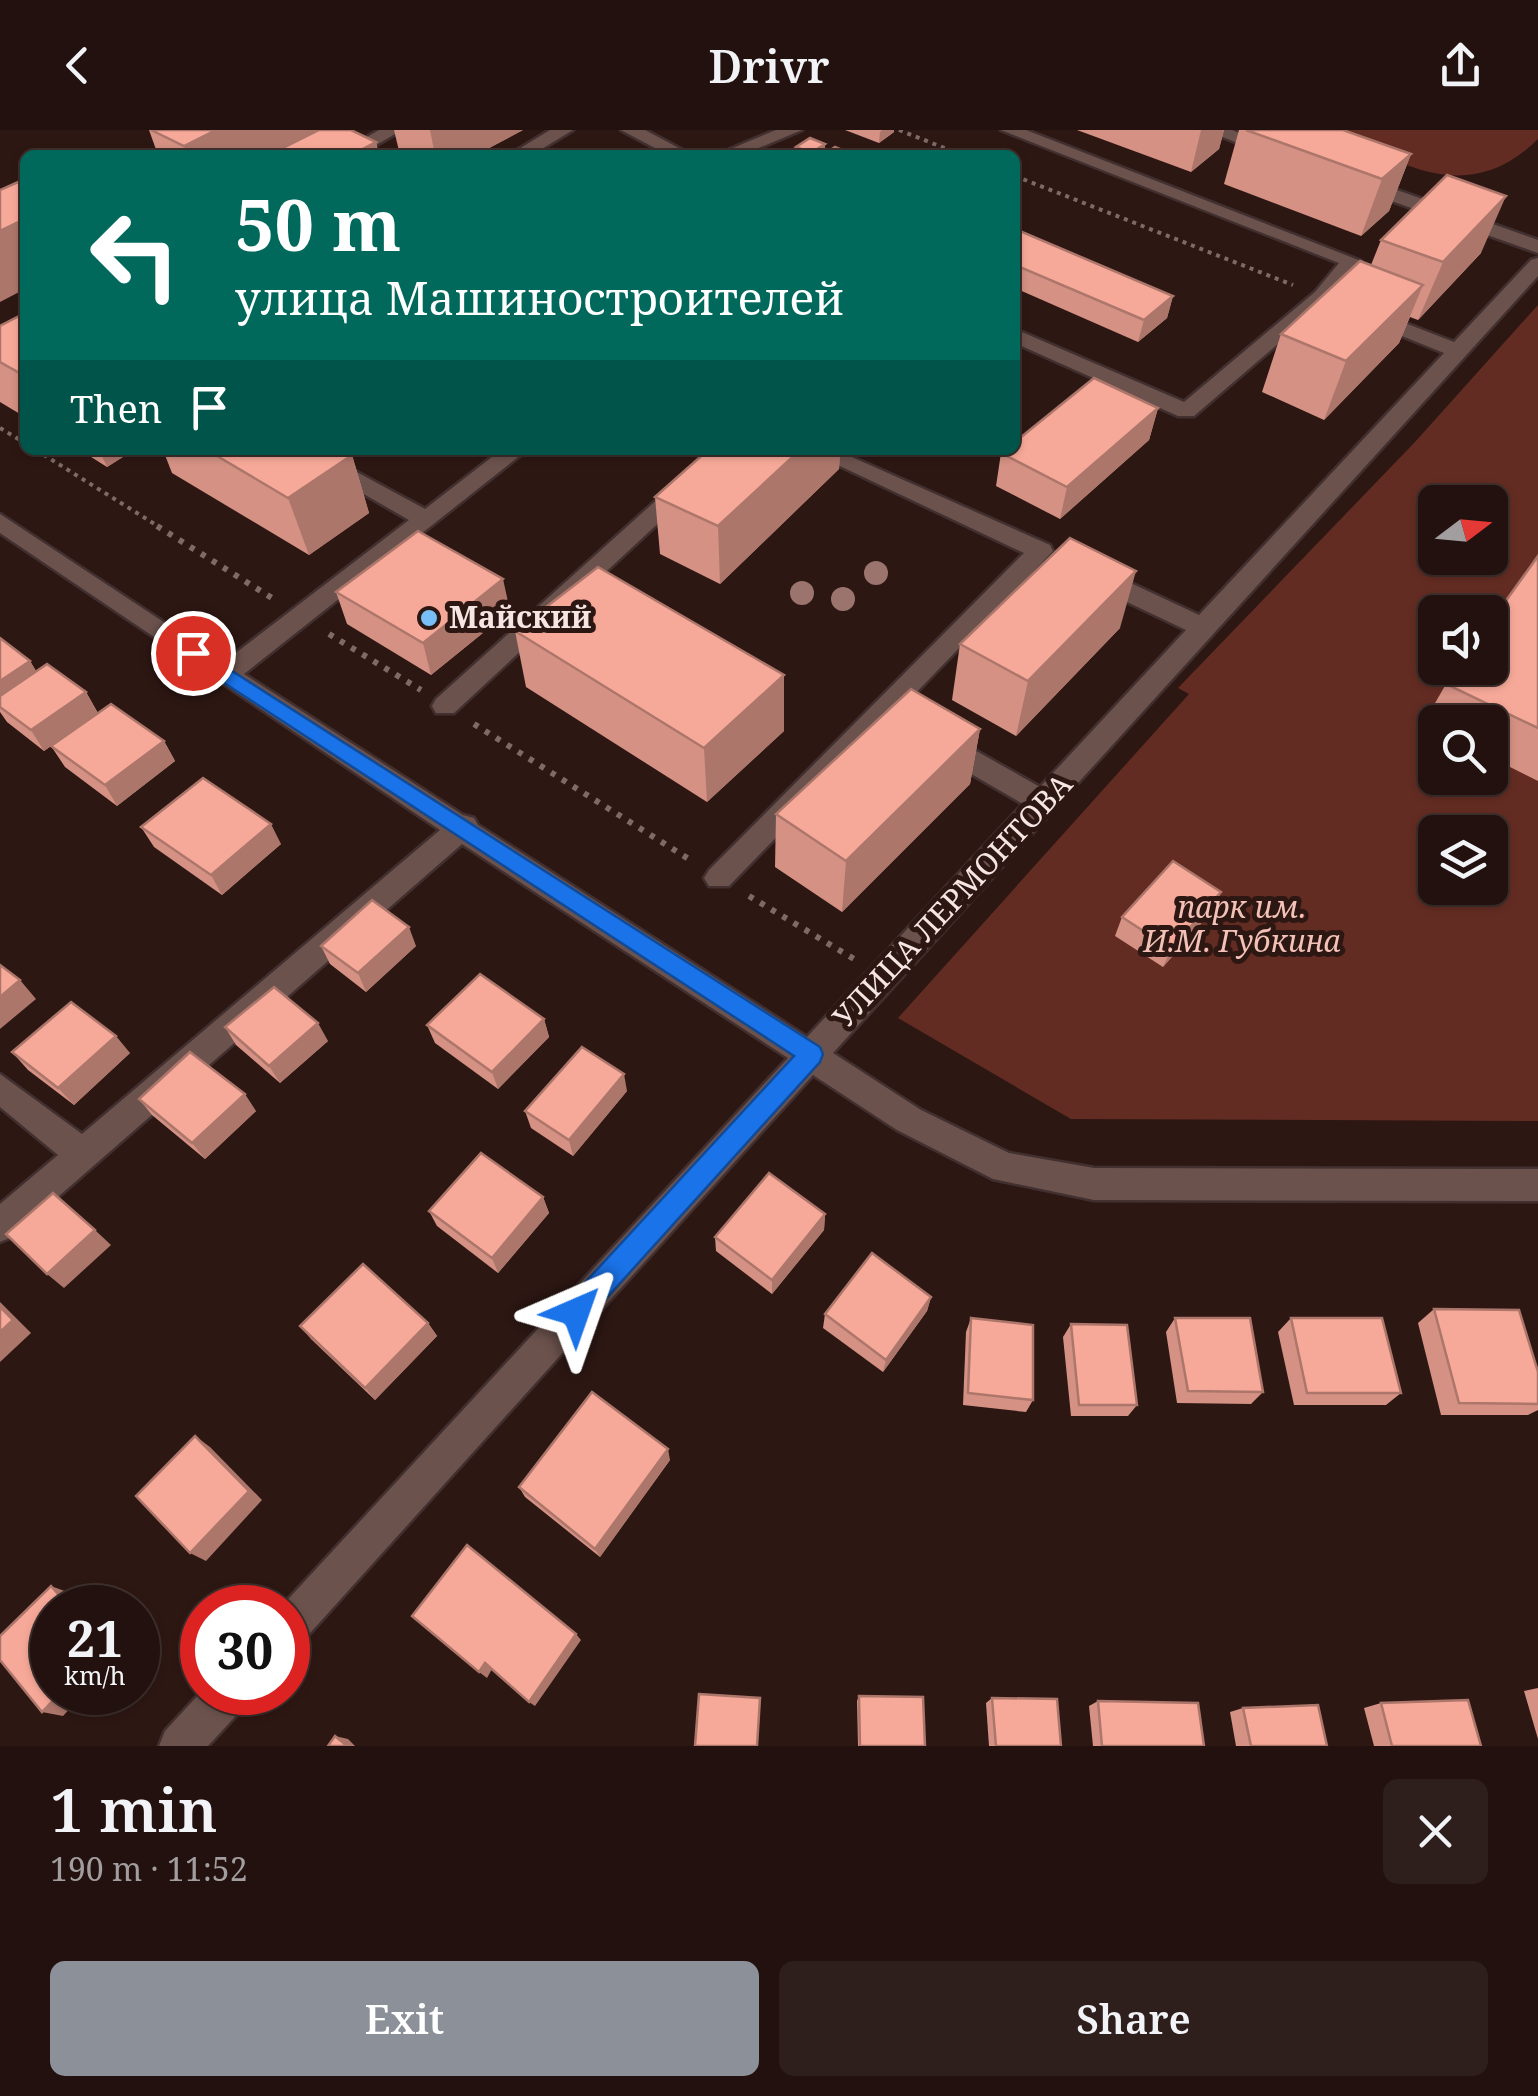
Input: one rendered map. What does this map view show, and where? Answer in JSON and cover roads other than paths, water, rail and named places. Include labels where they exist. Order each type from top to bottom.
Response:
[{"type":"street","points":[[355,150],[394,130]]},
{"type":"street","points":[[527,150],[564,130]]},
{"type":"street","points":[[630,130],[672,150]]},
{"type":"street","points":[[738,150],[792,130]]},
{"type":"street","points":[[1215,130],[1294,159]]},
{"type":"street","points":[[1257,146],[1276,130]]},
{"type":"street","points":[[1020,132],[1351,261],[1322,296],[1186,411],[1020,336]]},
{"type":"street","points":[[1348,179],[1538,247]]},
{"type":"street","name":"УЛИЦА ЛЕРМОНТОВА","points":[[310,1604],[1538,264]]},
{"type":"street","points":[[1322,296],[1457,351]]},
{"type":"street","points":[[307,455],[427,520]]},
{"type":"street","points":[[225,675],[510,455]]},
{"type":"street","points":[[445,706],[721,455]]},
{"type":"street","points":[[829,455],[1204,628]]},
{"type":"street","points":[[0,522],[225,675],[464,826],[909,1120],[1004,1168],[1076,1181],[1538,1186]]},
{"type":"street","points":[[719,878],[884,711],[1058,559]]},
{"type":"street","points":[[884,711],[1045,803]]},
{"type":"street","points":[[0,1226],[464,826]]},
{"type":"street","points":[[0,1088],[84,1156]]},
{"type":"street","points":[[180,1746],[208,1715]]},
{"type":"place","name":"Майский","points":[[429,618]]},
{"type":"park label","name":"парк им. И.М. Губкина","points":[[1242,925]]}]
